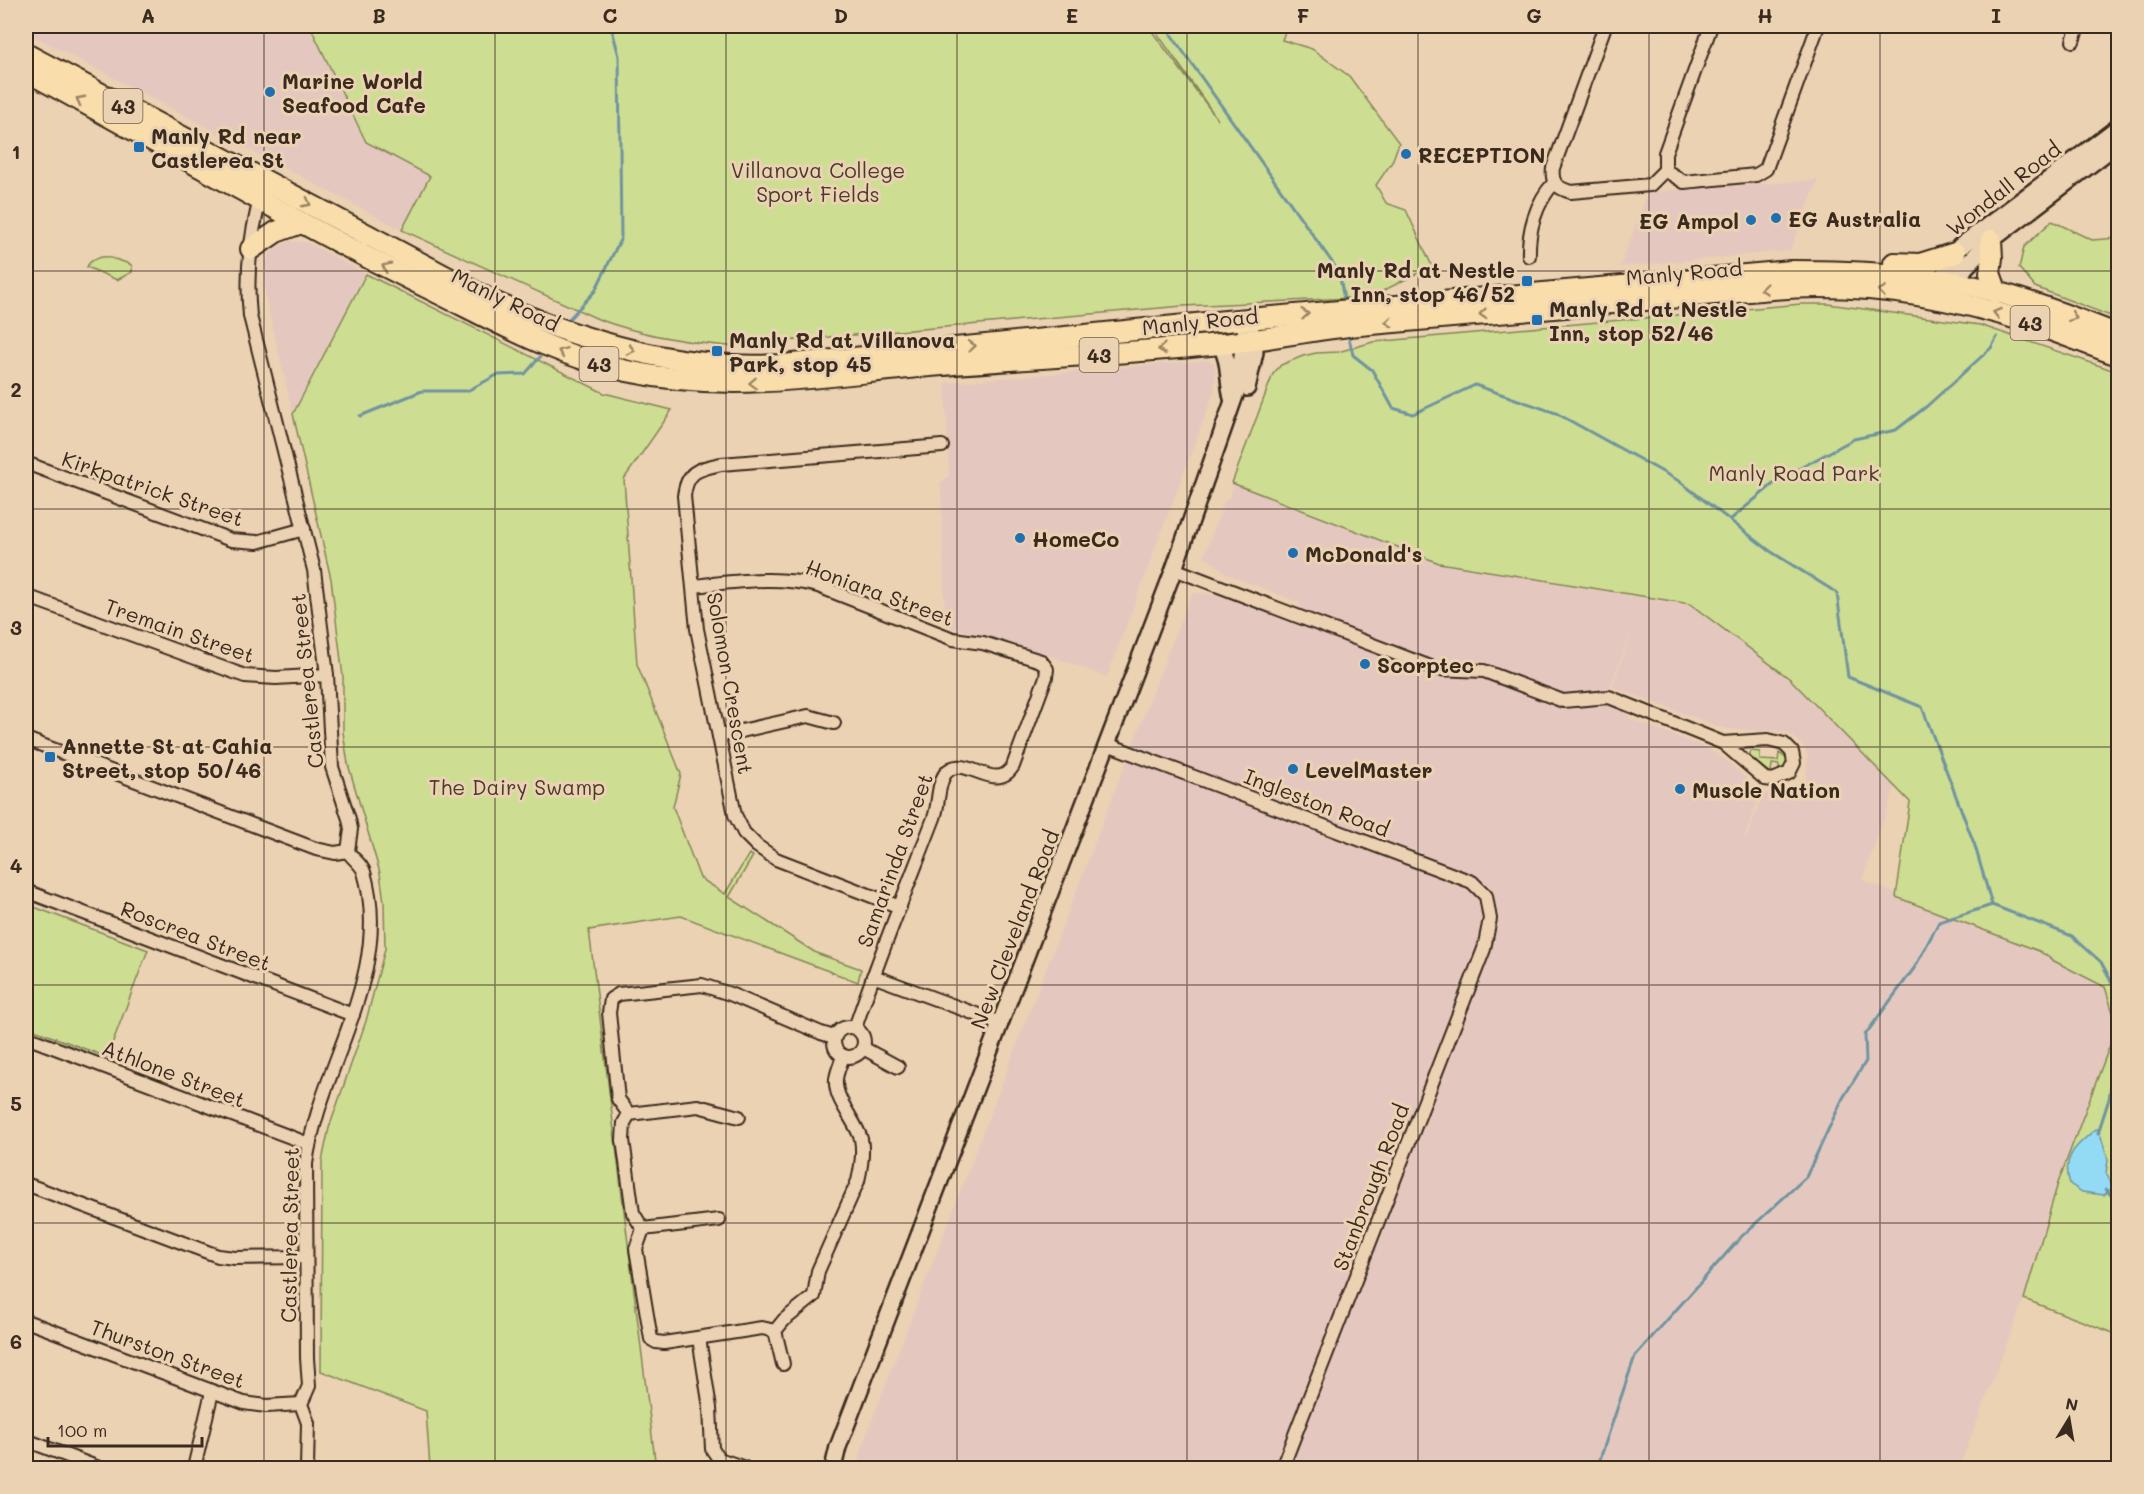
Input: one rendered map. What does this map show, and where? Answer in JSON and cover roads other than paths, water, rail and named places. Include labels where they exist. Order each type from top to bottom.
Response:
[{"type":"main road","name":"Manly Road","points":[[26,54],[458,283],[524,315],[613,346],[691,362],[739,366],[783,365],[1247,319],[1791,271],[1883,273],[1946,291],[2118,356]]},
{"type":"main road","name":"Manly Road","points":[[26,71],[302,223],[382,265],[555,349],[612,368],[674,380],[772,382],[930,366],[1220,344],[1333,327],[1798,286],[1997,293],[2057,311],[2118,335]]},
{"type":"main road","name":"Wondall Road","points":[[1946,291],[1955,253],[1966,242],[2118,128]]},
{"type":"main road","name":"Wondall Road","points":[[1946,291],[1991,240],[2118,143]]},
{"type":"main road","points":[[251,249],[276,231],[302,223]]},
{"type":"main road","points":[[1991,240],[1990,273],[1997,293]]},
{"type":"main road","points":[[1791,271],[1804,264],[1817,261],[1920,264],[1955,253]]},
{"type":"street","points":[[1529,256],[1528,238],[1543,195],[1554,183],[1553,168],[1605,26]]},
{"type":"street","points":[[1554,183],[1571,192],[1650,185],[1665,170],[1665,153],[1711,26]]},
{"type":"street","points":[[1665,170],[1684,182],[1756,175],[1766,169],[1818,26]]},
{"type":"street","points":[[2073,41],[2078,26]]},
{"type":"street","name":"Castlerea Street","points":[[266,181],[251,249],[248,277],[250,316],[314,570],[327,675],[332,767],[350,819],[348,851],[363,870],[370,909],[370,944],[362,985],[317,1114],[306,1164],[309,1381],[301,1404],[308,1423],[307,1468]]},
{"type":"street","name":"New Cleveland Road","points":[[833,1468],[838,1447],[1174,569],[1233,404],[1247,390],[1254,362],[1247,319]]},
{"type":"street","name":"New Cleveland Road","points":[[1220,344],[1228,362],[1233,404]]},
{"type":"street","name":"Solomon Crescent","points":[[900,907],[776,860],[757,846],[744,832],[735,815],[697,629],[684,496],[686,483],[693,473],[721,464],[942,446]]},
{"type":"street","name":"Kirkpatrick Street","points":[[26,463],[231,540],[257,542],[304,529]]},
{"type":"street","points":[[1174,569],[1436,669],[1484,671],[1563,701],[1609,697],[1722,743],[1765,779],[1773,780],[1782,777],[1789,772],[1794,763],[1792,752],[1784,744],[1768,740],[1722,743]]},
{"type":"street","name":"Honiara Street","points":[[694,586],[778,579],[798,581],[818,586],[953,639],[983,643],[1041,661],[1047,669]]},
{"type":"street","name":"Tremain Street","points":[[26,596],[245,676],[276,678],[327,675]]},
{"type":"street","name":"Samarinda Street","points":[[855,1028],[936,813],[942,778],[947,771],[955,767],[968,768],[990,776],[1000,777],[1008,774],[1013,766],[1047,669]]},
{"type":"street","points":[[719,736],[808,716],[834,723]]},
{"type":"street","points":[[26,739],[316,849],[335,853],[348,851]]},
{"type":"street","name":"Ingleston Road","points":[[1107,744],[1472,882],[1486,896],[1490,919]]},
{"type":"street","name":"Roscrea Street","points":[[26,891],[353,1015]]},
{"type":"street","name":"Stanbrough Road","points":[[1282,1468],[1484,949],[1490,919]]},
{"type":"street","points":[[873,976],[1000,1023]]},
{"type":"street","points":[[629,1114],[618,1099],[609,1013],[611,999],[619,994],[702,985],[730,994],[834,1037]]},
{"type":"street","points":[[845,1027],[855,1028],[864,1039],[863,1048],[853,1057],[843,1056],[836,1050],[834,1037],[845,1027]]},
{"type":"street","name":"Athlone Street","points":[[26,1037],[309,1144]]},
{"type":"street","points":[[863,1048],[898,1067]]},
{"type":"street","points":[[775,1331],[784,1320],[814,1296],[818,1271],[861,1170],[861,1139],[837,1089],[843,1056]]},
{"type":"street","points":[[629,1114],[698,1106],[739,1117]]},
{"type":"street","points":[[629,1114],[624,1123],[623,1140],[633,1213],[642,1230],[636,1249],[648,1332],[651,1339],[664,1343],[762,1328],[775,1331]]},
{"type":"street","points":[[26,1184],[218,1256],[235,1258],[306,1257]]},
{"type":"street","points":[[642,1230],[719,1220]]},
{"type":"street","name":"Thurston Street","points":[[26,1321],[212,1392],[256,1405],[301,1404]]},
{"type":"street","points":[[775,1331],[783,1364]]},
{"type":"street","points":[[699,1338],[710,1408],[712,1449],[719,1459],[746,1468]]},
{"type":"street","points":[[195,1468],[212,1392]]},
{"type":"street","points":[[26,1440],[99,1468]]},
{"type":"water","points":[[2096,1129],[2099,1130],[2108,1160],[2106,1173],[2113,1187],[2104,1195],[2082,1192],[2070,1184],[2068,1174],[2072,1152]]},
{"type":"waterway","points":[[568,320],[595,291],[621,238],[619,56],[611,26]]},
{"type":"waterway","points":[[1165,26],[1339,272],[1344,300]]},
{"type":"waterway","points":[[1730,520],[1778,480],[1854,439],[1896,430],[1927,406],[1991,348],[1997,337]]},
{"type":"waterway","points":[[1349,338],[1353,355],[1372,370],[1393,408],[1413,414],[1475,385],[1556,413],[1679,481],[1770,551],[1837,593],[1848,677],[1922,707],[1975,846],[1992,905],[2072,936],[2101,962],[2118,994],[2117,1049],[2109,1099],[2098,1133]]},
{"type":"waterway","points":[[360,416],[422,391],[467,391],[497,375],[525,374],[540,357]]},
{"type":"waterway","points":[[1597,1468],[1635,1356],[1741,1237],[1806,1177],[1843,1098],[1866,1061],[1865,1035],[1915,967],[1939,922],[1992,905]]},
{"type":"waterway","points":[[2106,1189],[2118,1204]]},
{"type":"place","name":"Marine World Seafood Cafe","points":[[270,92]]},
{"type":"place","name":"Manly Rd near Castlerea St","points":[[139,147]]},
{"type":"place","name":"RECEPTION","points":[[1406,154]]},
{"type":"place","name":"EG Australia","points":[[1776,218]]},
{"type":"place","name":"EG Ampol","points":[[1751,220]]},
{"type":"place","name":"Manly Rd at Nestle Inn, stop 46/52","points":[[1527,281]]},
{"type":"place","name":"Manly Rd at Nestle Inn, stop 52/46","points":[[1537,320]]},
{"type":"place","name":"Manly Rd at Villanova Park, stop 45","points":[[717,351]]},
{"type":"place","name":"HomeCo","points":[[1020,538]]},
{"type":"place","name":"McDonald's","points":[[1293,553]]},
{"type":"place","name":"Scorptec","points":[[1365,664]]},
{"type":"place","name":"Annette St at Cahia Street, stop 50/46","points":[[50,757]]},
{"type":"place","name":"LevelMaster","points":[[1293,769]]},
{"type":"place","name":"Muscle Nation","points":[[1680,789]]},
{"type":"park label","name":"Villanova College Sport Fields","points":[[818,181]]},
{"type":"park label","name":"Manly Road Park","points":[[1794,472]]},
{"type":"park label","name":"The Dairy Swamp","points":[[517,786]]}]
